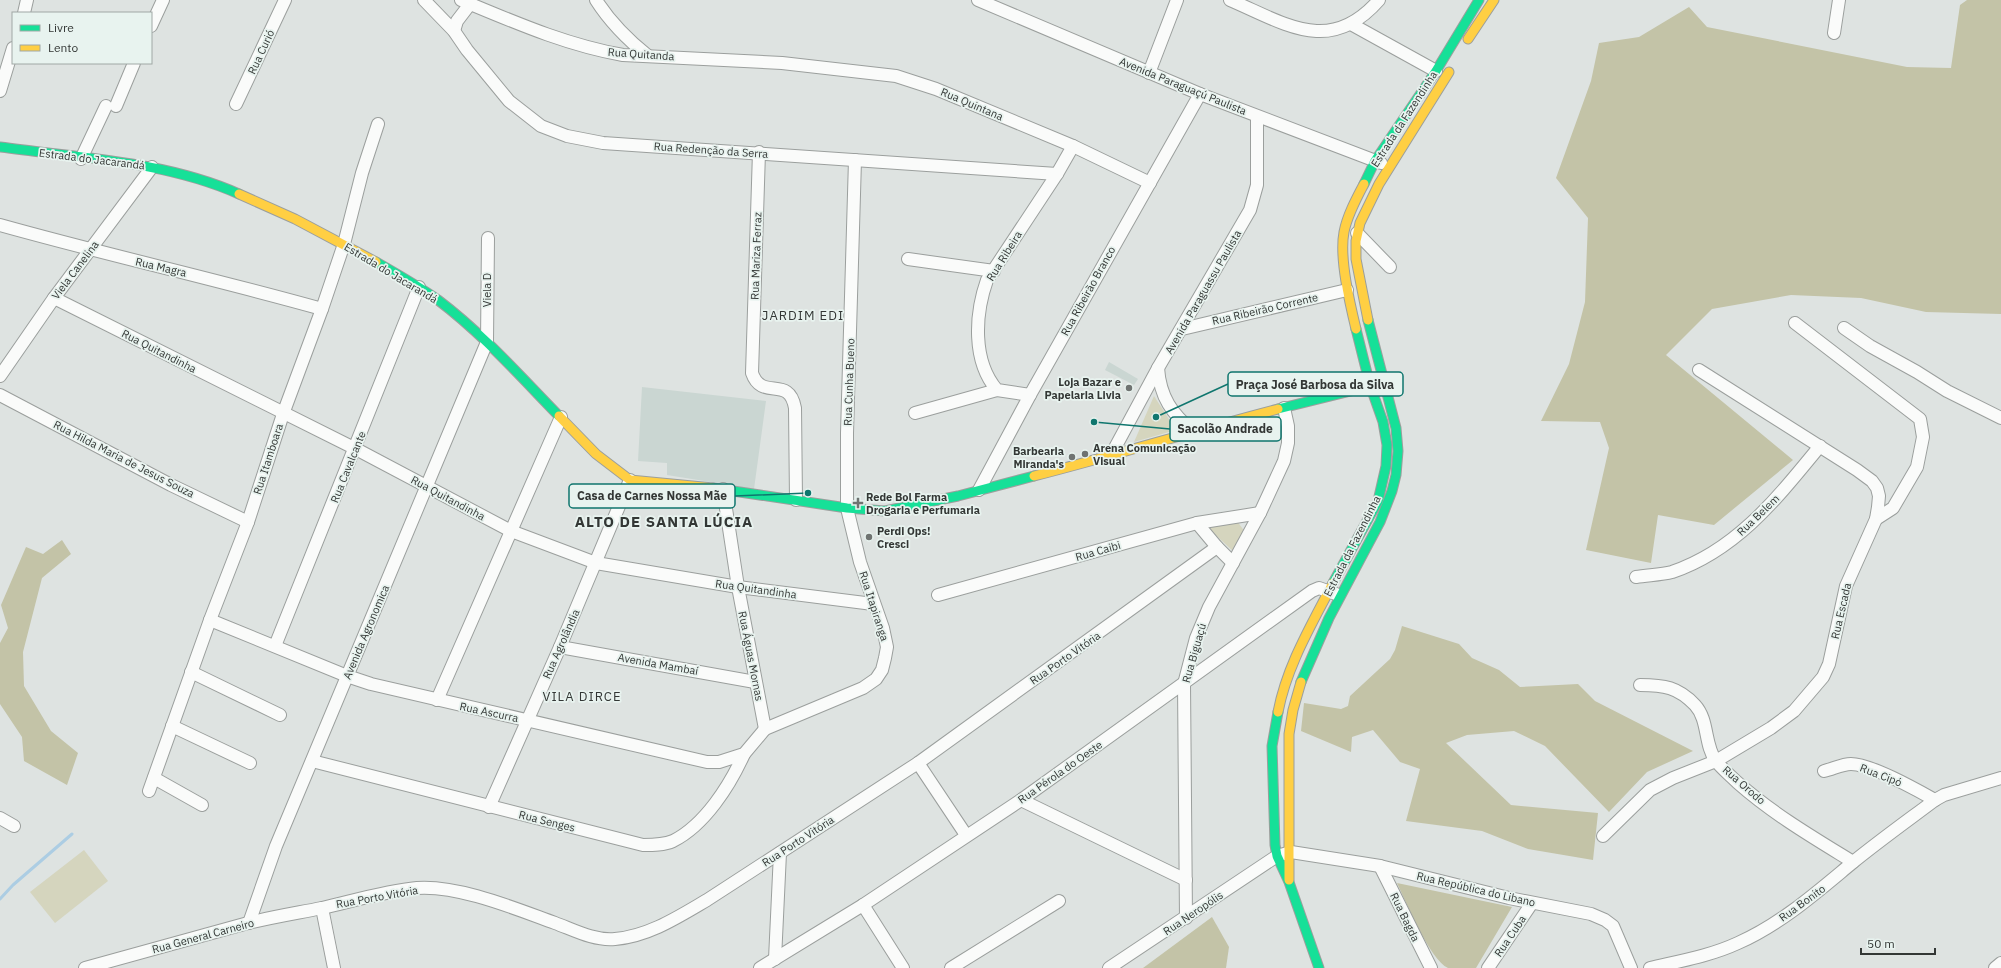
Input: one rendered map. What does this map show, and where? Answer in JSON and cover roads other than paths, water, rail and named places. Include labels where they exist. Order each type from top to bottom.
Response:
[{"type":"main road","name":"Estrada da Fazendinha","points":[[1320,968],[1277,856],[1273,827],[1272,746],[1278,710],[1295,658],[1329,590],[1378,501],[1386,466],[1387,445],[1383,422],[1370,385],[1347,290],[1343,246],[1344,232],[1375,161],[1436,71],[1479,0]]},
{"type":"main road","points":[[1463,48],[1494,0]]},
{"type":"main road","name":"Estrada da Fazendinha","points":[[1288,882],[1291,852],[1288,751],[1292,711],[1298,688],[1307,665],[1389,502],[1399,452],[1397,431],[1383,383],[1358,274],[1356,248],[1358,233],[1363,216],[1389,167],[1452,66]]},
{"type":"main road","name":"Estrada do Jacarandá","points":[[0,147],[152,167],[212,182],[295,219],[344,244],[419,287],[439,301],[487,342],[596,454],[630,480]]},
{"type":"main road","points":[[630,480],[722,489],[874,511],[900,509],[1110,457],[1194,431],[1370,385],[1383,383]]},
{"type":"street","points":[[24,12],[28,0]]},
{"type":"street","points":[[152,24],[163,0]]},
{"type":"street","name":"Rua Curió","points":[[236,104],[285,0]]},
{"type":"street","name":"Rua Redenção da Serra","points":[[424,0],[454,30],[501,92],[541,126],[582,140],[603,143],[759,152],[1056,174]]},
{"type":"street","points":[[596,0],[630,42],[648,56]]},
{"type":"street","name":"Avenida Paraguaçú Paulista","points":[[978,0],[1200,94],[1389,167]]},
{"type":"street","points":[[1149,73],[1177,0]]},
{"type":"street","points":[[1230,0],[1303,30],[1318,32],[1333,31],[1351,24],[1379,0]]},
{"type":"street","points":[[1834,33],[1839,0]]},
{"type":"street","points":[[454,30],[466,2]]},
{"type":"street","name":"Rua Quitanda","points":[[466,2],[548,35],[623,55],[782,63]]},
{"type":"street","points":[[1351,24],[1436,71]]},
{"type":"street","points":[[0,91],[12,51]]},
{"type":"street","name":"Rua Quintana","points":[[782,63],[880,73],[912,80],[1073,146],[1150,183]]},
{"type":"street","points":[[81,158],[133,64]]},
{"type":"street","name":"Rua Ribeirão Branco","points":[[979,490],[1030,395],[1200,94]]},
{"type":"street","name":"Avenida Paraguassu Paulista","points":[[1110,457],[1158,368],[1250,210],[1256,185],[1257,117]]},
{"type":"street","name":"Rua Itamboara","points":[[149,791],[210,620],[248,522],[283,414],[344,244],[362,173],[378,124]]},
{"type":"street","name":"Rua Ribeira","points":[[997,390],[986,377],[978,339],[978,318],[981,297],[987,280],[1073,146]]},
{"type":"street","name":"Rua Mariza Ferraz","points":[[759,152],[752,373],[755,381],[761,386],[787,391],[793,398],[795,408],[796,500]]},
{"type":"street","name":"Rua Cunha Bueno","points":[[848,508],[847,433],[855,160]]},
{"type":"street","name":"Viela Canelina","points":[[0,376],[54,298],[152,167]]},
{"type":"street","name":"Rua Magra","points":[[0,225],[90,250],[216,279],[322,308]]},
{"type":"street","points":[[1358,233],[1390,267]]},
{"type":"street","name":"Viela D","points":[[487,342],[488,238]]},
{"type":"street","points":[[908,259],[994,271]]},
{"type":"street","name":"Rua Cavalcante","points":[[275,646],[356,449],[419,287]]},
{"type":"street","name":"Rua Ribeirão Corrente","points":[[1182,329],[1347,290]]},
{"type":"street","name":"Rua Quitandinha","points":[[54,298],[283,414],[356,449],[427,488],[511,531],[596,563],[738,587],[873,604]]},
{"type":"street","points":[[1795,323],[1920,419],[1923,437],[1917,467],[1893,508],[1876,519]]},
{"type":"street","points":[[1844,328],[1870,346],[1948,391],[2001,418]]},
{"type":"street","name":"Avenida Agronomica","points":[[249,923],[276,846],[487,342]]},
{"type":"street","points":[[1158,368],[1159,385],[1165,399],[1186,425],[1194,431]]},
{"type":"street","name":"Rua Escada","points":[[1602,836],[1650,790],[1673,778],[1716,761],[1771,728],[1794,711],[1823,678],[1829,664],[1846,586],[1876,519],[1879,496],[1872,481],[1820,446],[1699,370]]},
{"type":"street","points":[[915,413],[997,390],[1030,395]]},
{"type":"street","name":"Rua Hilda Maria de Jesus Souza","points":[[0,395],[171,485],[248,522]]},
{"type":"street","name":"Rua Biguaçú","points":[[1186,918],[1184,684],[1196,638],[1206,613],[1260,512],[1284,461],[1288,443],[1288,426],[1284,408]]},
{"type":"street","points":[[438,700],[561,417]]},
{"type":"street","name":"Rua Belem","points":[[1636,577],[1670,572],[1696,562],[1730,542],[1760,516],[1820,446]]},
{"type":"street","name":"Rua Agrolândia","points":[[489,807],[560,647],[630,480]]},
{"type":"street","name":"Rua Águas Mornas","points":[[722,489],[738,587],[766,729]]},
{"type":"street","name":"Rua Itapiranga","points":[[766,729],[844,697],[876,679],[882,670],[887,647],[883,628],[873,604],[854,543],[848,508]]},
{"type":"street","name":"Rua Caibi","points":[[938,595],[1197,523],[1260,512]]},
{"type":"street","points":[[1197,523],[1217,547],[1234,562]]},
{"type":"street","name":"Rua Porto Vitória","points":[[322,908],[418,888],[441,890],[478,897],[520,910],[598,938],[613,939],[649,930],[675,919],[918,763],[1217,547]]},
{"type":"street","name":"Rua Pérola do Oeste","points":[[760,968],[862,905],[1021,800],[1312,591],[1319,588],[1329,590]]},
{"type":"street","points":[[1329,590],[1340,597]]},
{"type":"street","name":"Rua Ascurra","points":[[210,620],[347,676],[371,684],[707,762],[719,762],[744,754]]},
{"type":"street","name":"Avenida Mambaí","points":[[560,647],[756,682]]},
{"type":"street","points":[[192,672],[280,715]]},
{"type":"street","name":"Rua Orodo","points":[[1640,685],[1663,685],[1673,688],[1695,705],[1701,712],[1710,747],[1716,761],[1751,795],[1804,832],[1853,862]]},
{"type":"street","points":[[172,726],[250,763]]},
{"type":"street","points":[[744,754],[766,729]]},
{"type":"street","name":"Rua Senges","points":[[312,761],[643,845],[657,845],[672,841],[686,833],[706,813],[734,775],[744,754]]},
{"type":"street","points":[[918,763],[966,835]]},
{"type":"street","name":"Rua Cipó","points":[[1824,771],[1847,764],[1858,765],[1894,778],[1935,800]]},
{"type":"street","points":[[154,778],[202,805]]},
{"type":"street","name":"Rua Bonito","points":[[1650,968],[1708,955],[1753,936],[1767,928],[1824,888],[1853,862],[1935,800],[1944,795],[2001,778]]},
{"type":"street","points":[[1021,800],[1186,880]]},
{"type":"street","points":[[0,818],[14,826]]},
{"type":"street","name":"Rua Neropólis","points":[[1109,968],[1277,856],[1291,852]]},
{"type":"street","name":"Rua República do Libano","points":[[1291,852],[1380,866],[1532,903],[1576,910],[1605,920],[1613,926],[1631,968]]},
{"type":"street","points":[[775,959],[780,853]]},
{"type":"street","name":"Rua Bagda","points":[[1380,866],[1430,968]]},
{"type":"street","points":[[951,968],[1058,901]]},
{"type":"street","name":"Rua Cuba","points":[[1488,968],[1532,903]]},
{"type":"street","points":[[862,905],[903,968]]},
{"type":"street","points":[[322,908],[334,968]]},
{"type":"street","name":"Rua General Carneiro","points":[[85,968],[249,923],[322,908]]},
{"type":"street","points":[[1996,968],[2001,963]]},
{"type":"waterway","points":[[0,899],[13,885],[72,834]]},
{"type":"place","name":"Loja Bazar e Papelaria Livia","points":[[1129,388]]},
{"type":"place","name":"Praça José Barbosa da Silva","points":[[1156,417]]},
{"type":"place","name":"Sacolão Andrade","points":[[1094,422]]},
{"type":"place","name":"Arena Comunicação Visual","points":[[1085,454]]},
{"type":"place","name":"Barbearia Miranda's","points":[[1072,457]]},
{"type":"place","name":"Casa de Carnes Nossa Mãe","points":[[808,493]]},
{"type":"place","name":"Rede Bol Farma Drogaria e Perfumaria","points":[[858,503]]},
{"type":"place","name":"Perdi Ops! Cresci","points":[[869,537]]},
{"type":"district","name":"JARDIM EDI","points":[[803,315]]},
{"type":"district","name":"ALTO DE SANTA LÚCIA","points":[[664,522]]},
{"type":"district","name":"VILA DIRCE","points":[[582,696]]}]
